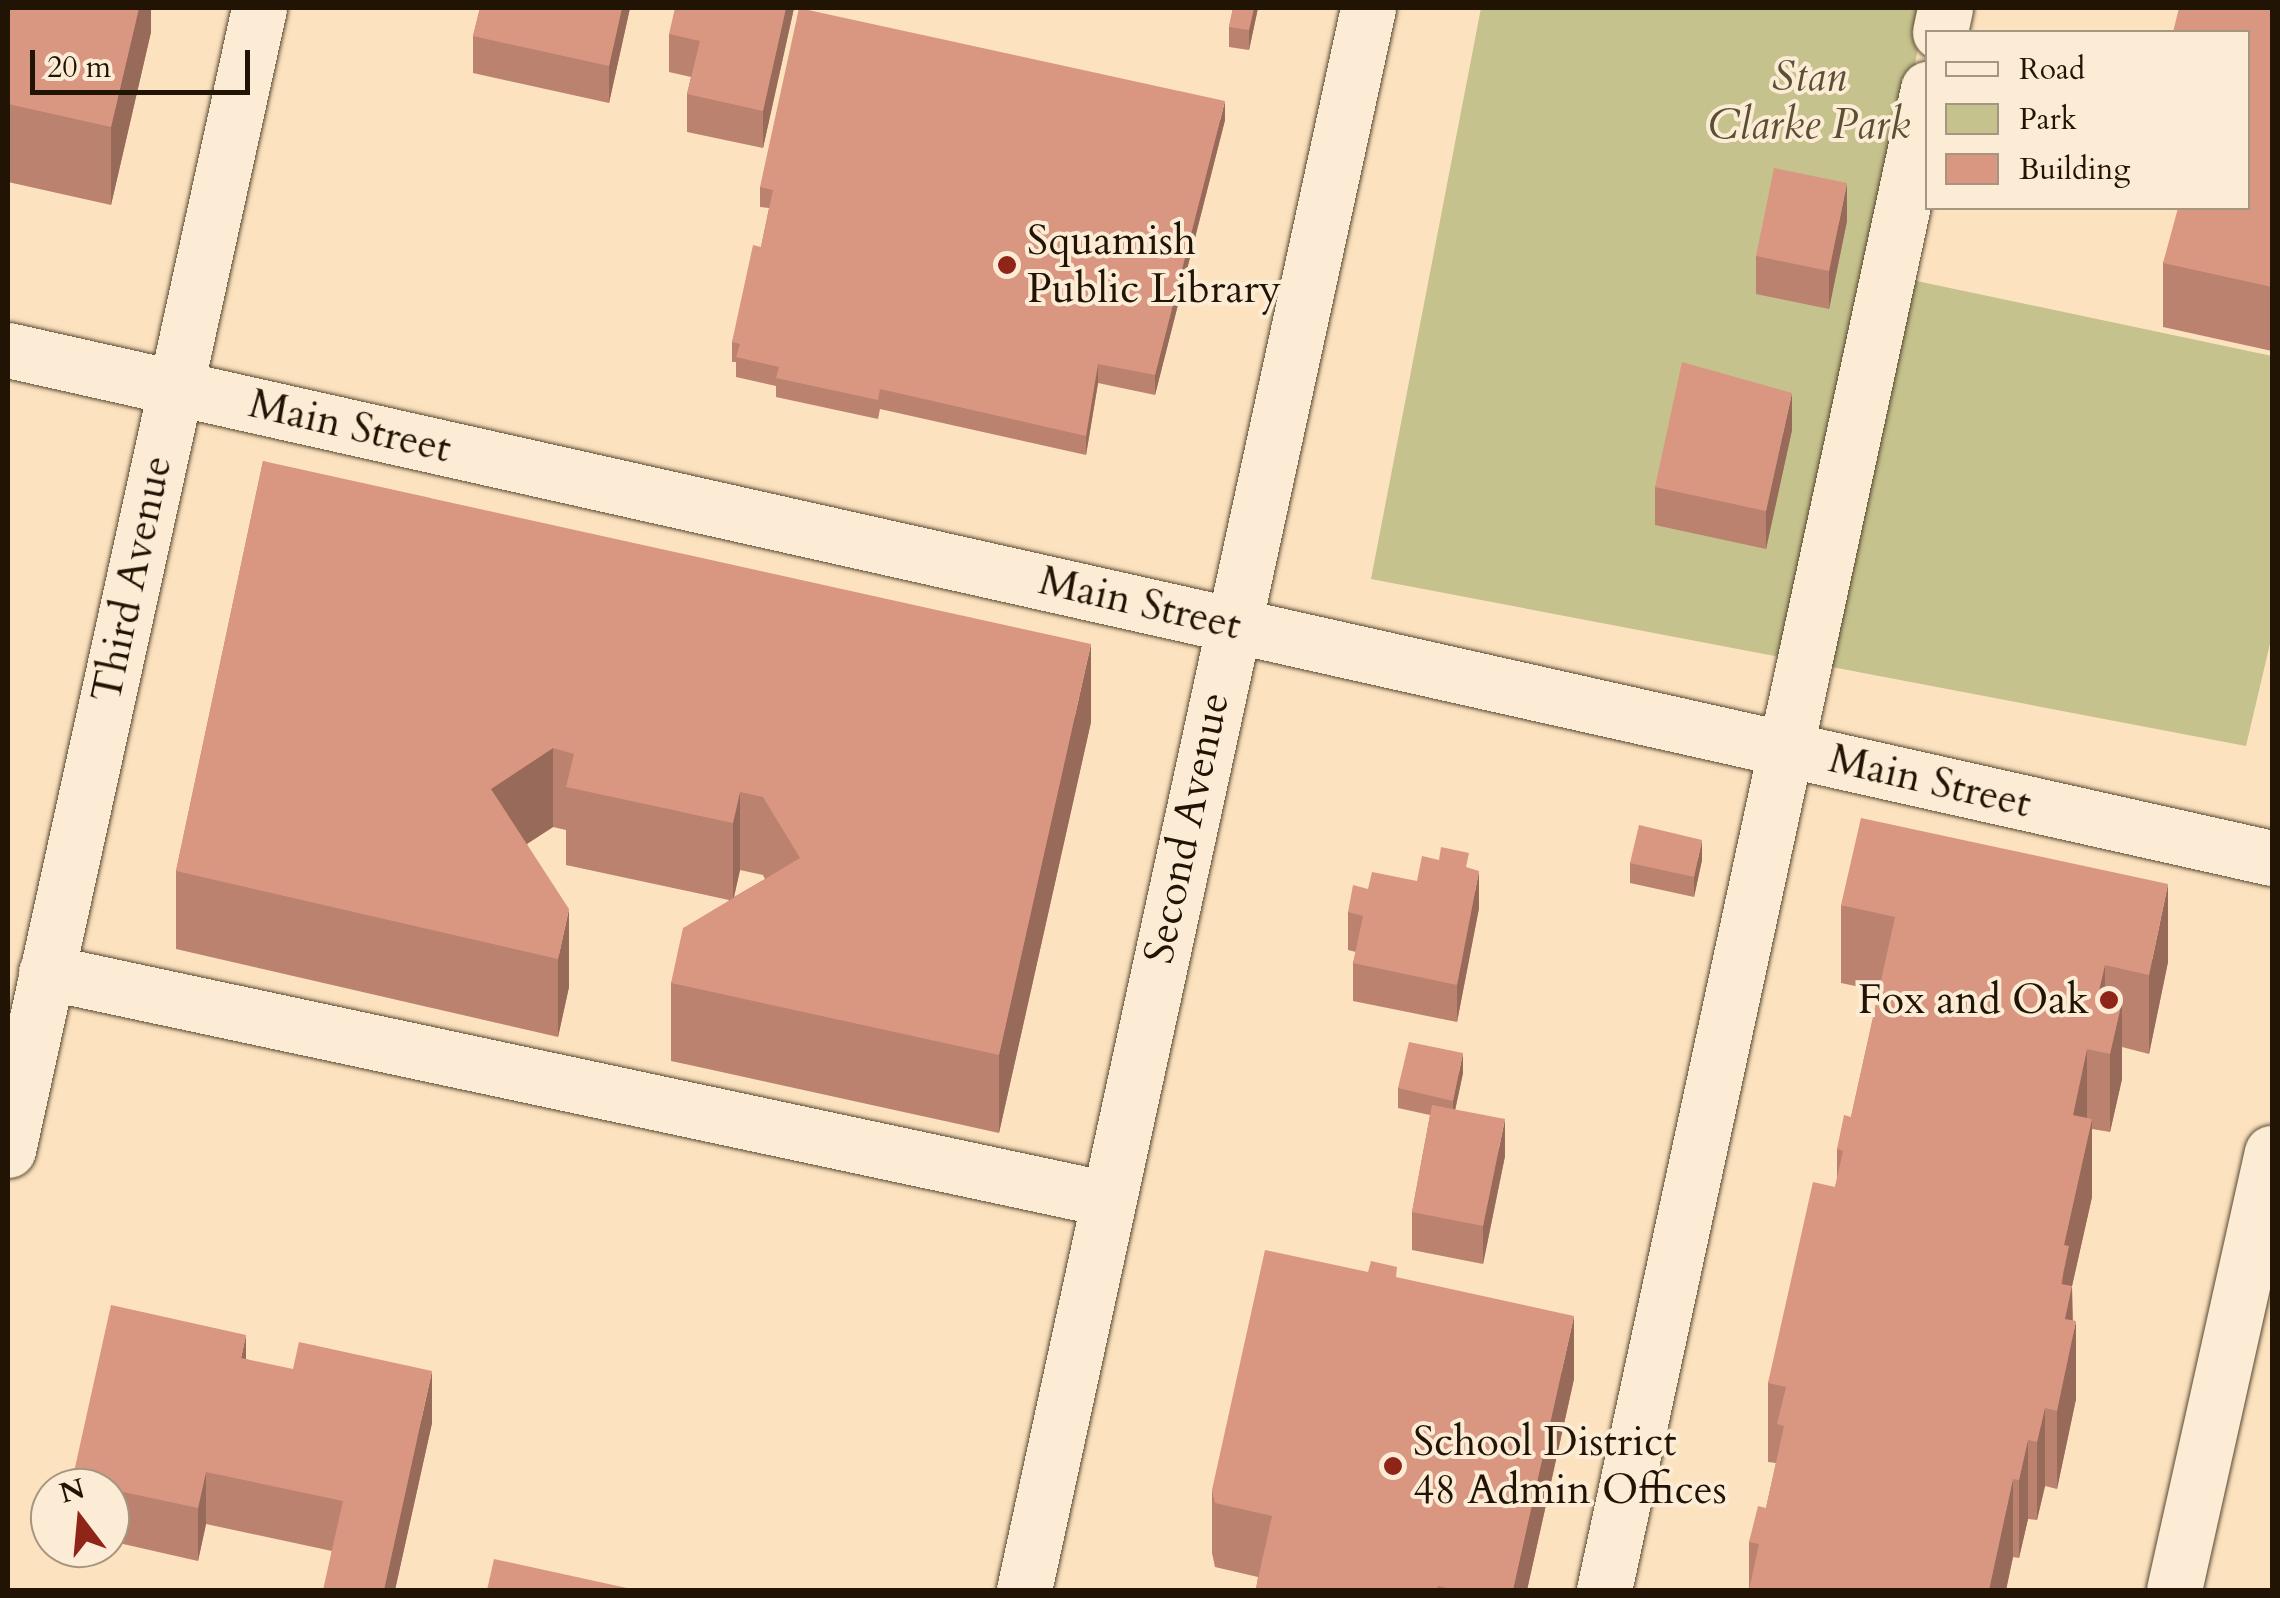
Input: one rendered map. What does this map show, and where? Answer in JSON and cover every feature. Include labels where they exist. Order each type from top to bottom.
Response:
[{"type":"street","name":"Third Avenue","points":[[8,1150],[259,8]]},
{"type":"street","name":"Second Avenue","points":[[1024,1590],[1231,623],[1368,8]]},
{"type":"street","points":[[1604,1590],[1925,104]]},
{"type":"street","name":"Main Street","points":[[8,350],[2272,858]]},
{"type":"street","points":[[46,972],[1108,1199]]},
{"type":"street","points":[[2174,1590],[2272,1153]]},
{"type":"green space","name":"Stan Clarke Park","points":[[1481,8],[1926,8],[1874,272],[2272,356],[2272,635],[2246,746],[1371,579]]},
{"type":"building","points":[[8,8],[139,8],[111,127],[8,104]]},
{"type":"building","points":[[480,8],[622,8],[609,66],[473,36]]},
{"type":"building","points":[[675,8],[786,8],[763,111],[687,94],[700,41],[669,34]]},
{"type":"building","points":[[799,8],[1225,101],[1155,375],[1098,364],[1086,436],[880,389],[878,400],[776,378],[779,367],[736,357],[740,344],[732,342],[753,245],[761,247],[773,190],[760,187]]},
{"type":"building","points":[[1233,8],[1254,8],[1249,30],[1229,27]]},
{"type":"building","points":[[2179,8],[2272,8],[2272,287],[2163,263],[2177,210],[2250,210],[2250,30],[2174,30]]},
{"type":"building","points":[[1774,168],[1847,183],[1829,271],[1756,256]]},
{"type":"building","points":[[1682,362],[1792,393],[1766,511],[1655,487]]},
{"type":"building","points":[[263,461],[1091,644],[999,1055],[671,983],[683,928],[800,858],[763,797],[740,792],[733,823],[566,787],[574,754],[553,748],[491,789],[569,909],[558,959],[176,871]]},
{"type":"building","points":[[1861,818],[2168,884],[2149,975],[2105,965],[2098,995],[2122,1001],[2110,1054],[2087,1049],[2073,1115],[2092,1119],[2064,1245],[2069,1246],[2061,1284],[2072,1286],[2065,1319],[2076,1321],[2057,1411],[2045,1408],[2037,1442],[2028,1440],[2019,1480],[2013,1479],[1989,1590],[1749,1590],[1759,1544],[1749,1542],[1758,1506],[1766,1508],[1784,1426],[1777,1424],[1786,1387],[1768,1383],[1813,1182],[1835,1187],[1843,1151],[1837,1149],[1844,1115],[1851,1117],[1895,917],[1841,905]]},
{"type":"building","points":[[1639,825],[1702,840],[1694,877],[1630,863]]},
{"type":"building","points":[[1441,847],[1469,853],[1466,867],[1479,871],[1457,985],[1353,963],[1363,916],[1348,912],[1353,885],[1368,889],[1372,872],[1417,881],[1422,856],[1439,860]]},
{"type":"building","points":[[1409,1042],[1463,1053],[1453,1101],[1398,1088]]},
{"type":"building","points":[[1432,1105],[1505,1119],[1483,1226],[1412,1212]]},
{"type":"building","name":"School District 48 Admin Offices","points":[[1265,1250],[1368,1272],[1371,1261],[1397,1267],[1396,1277],[1574,1316],[1513,1590],[1438,1586],[1436,1590],[1256,1588],[1272,1516],[1215,1503],[1212,1490]]},
{"type":"building","points":[[111,1305],[246,1335],[241,1358],[293,1369],[299,1342],[432,1371],[384,1590],[323,1590],[343,1501],[206,1472],[198,1508],[130,1493],[130,1468],[75,1468]]},
{"type":"building","points":[[494,1559],[636,1590],[487,1590]]},
{"type":"place","name":"Squamish Public Library","points":[[1007,265]]},
{"type":"place","name":"Fox and Oak","points":[[2109,1000]]},
{"type":"place","name":"School District 48 Admin Offices","points":[[1393,1466]]}]
